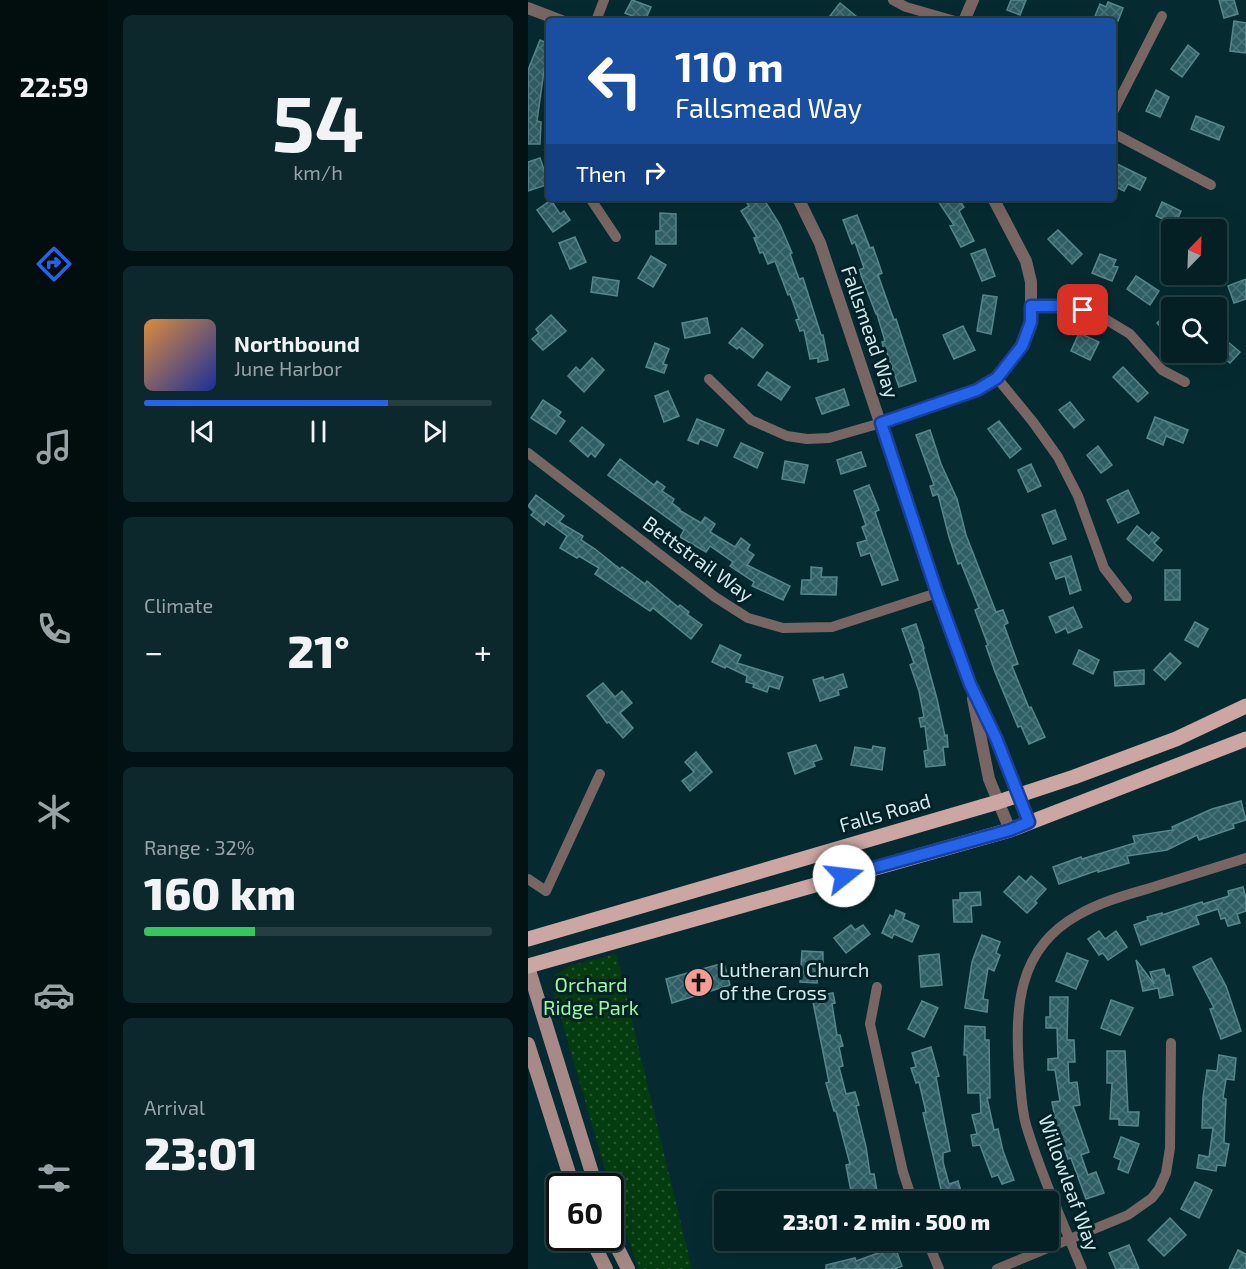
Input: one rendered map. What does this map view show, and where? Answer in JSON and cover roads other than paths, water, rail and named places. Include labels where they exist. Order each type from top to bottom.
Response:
[{"type":"main road","name":"Falls Road","points":[[528,939],[998,802],[1176,739],[1246,706]]},
{"type":"main road","points":[[592,1173],[528,966],[1010,830],[1246,739]]},
{"type":"main road","points":[[528,1044],[569,1173]]},
{"type":"main road","points":[[597,1251],[606,1269]]},
{"type":"main road","points":[[619,1251],[628,1269]]},
{"type":"street","points":[[597,18],[604,0]]},
{"type":"street","points":[[893,0],[906,7],[945,18]]},
{"type":"street","points":[[965,18],[973,0]]},
{"type":"street","points":[[528,8],[554,18]]},
{"type":"street","points":[[1116,106],[1162,16]]},
{"type":"street","points":[[1116,135],[1211,185]]},
{"type":"street","points":[[592,201],[616,237]]},
{"type":"street","name":"Fallsmead Way","points":[[799,201],[820,243],[937,593],[970,684],[996,738],[1029,822]]},
{"type":"street","points":[[709,379],[751,420],[787,436],[807,439],[830,438],[881,423],[977,390],[997,378],[1022,346],[1031,322],[1031,282],[1026,261],[995,201]]},
{"type":"street","points":[[1031,306],[1070,306],[1097,314],[1130,334],[1162,370],[1185,382]]},
{"type":"street","points":[[997,378],[1034,422],[1058,457],[1078,496],[1104,568],[1127,598]]},
{"type":"street","name":"Bettstrail Way","points":[[528,453],[715,597],[748,618],[783,628],[831,627],[937,593]]},
{"type":"street","name":"Fallsmead Way","points":[[970,684],[981,749],[990,785],[1010,830]]},
{"type":"street","points":[[528,879],[546,891],[600,774]]},
{"type":"street","name":"Willowleaf Way","points":[[1082,1269],[1046,1183],[1025,1122],[1018,1047],[1018,1004],[1024,980],[1035,953],[1056,930],[1077,915],[1098,905],[1246,858]]},
{"type":"street","points":[[877,987],[870,1024],[903,1172],[909,1191]]},
{"type":"street","points":[[997,1269],[1128,1215],[1152,1198],[1159,1189],[1166,1173],[1170,1149],[1171,1043]]},
{"type":"street","points":[[932,1251],[939,1269]]},
{"type":"place","name":"Lutheran Church of the Cross","points":[[698,982]]},
{"type":"park label","name":"Orchard Ridge Park","points":[[591,996]]}]
